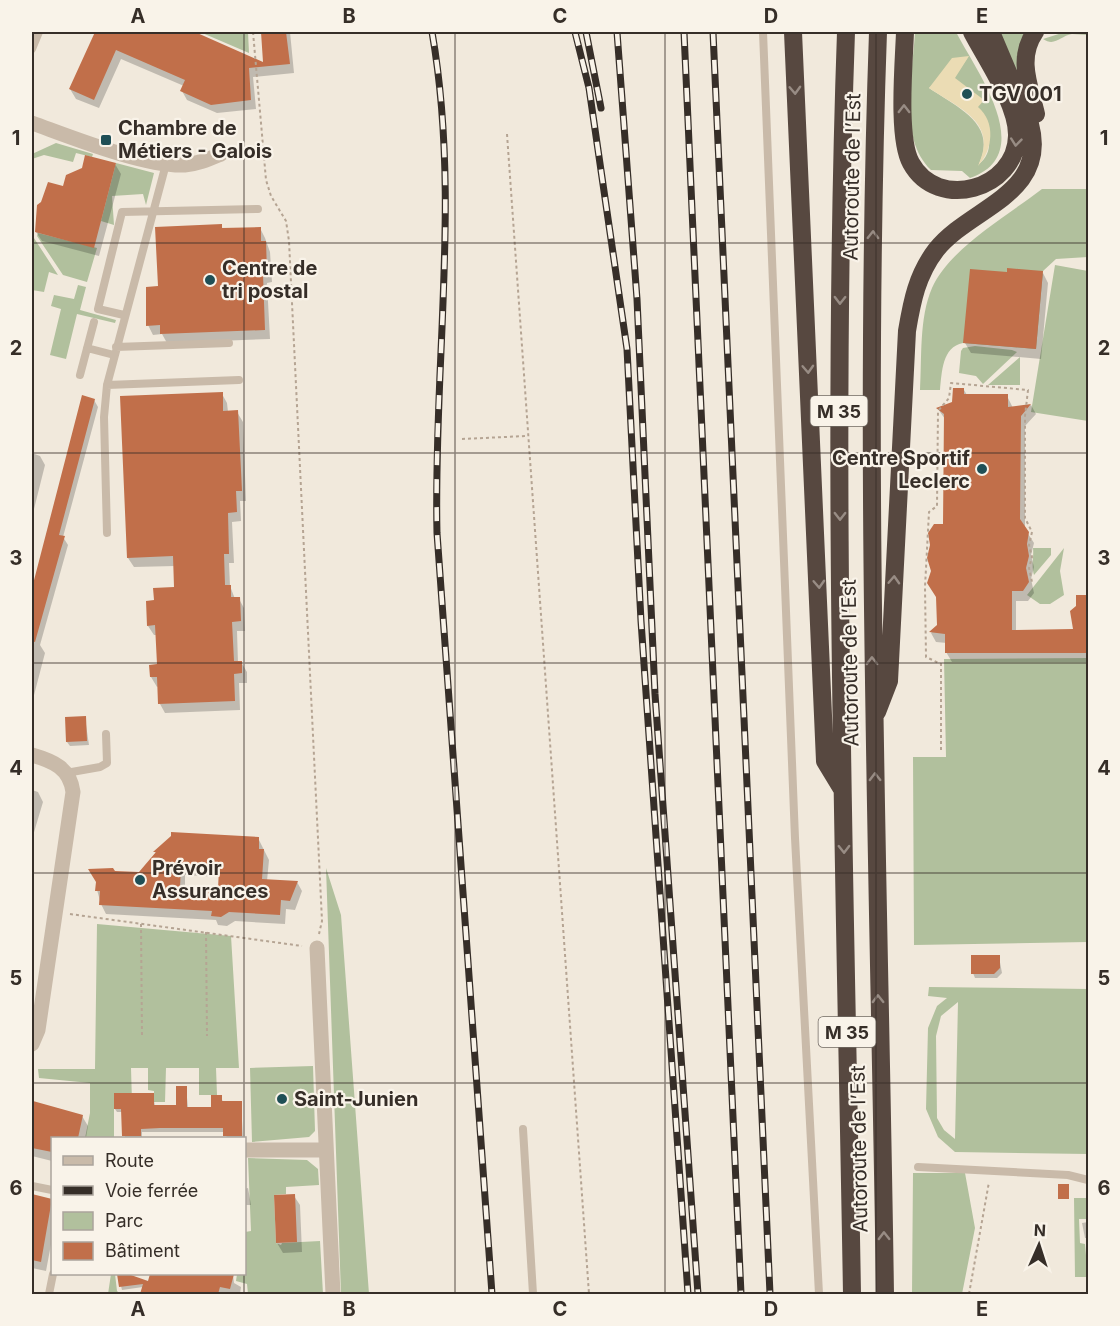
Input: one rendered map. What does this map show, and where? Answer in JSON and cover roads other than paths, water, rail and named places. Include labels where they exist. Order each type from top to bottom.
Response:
[{"type":"highway","points":[[792,32],[825,761],[843,791]]},
{"type":"highway","name":"Autoroute de l’Est","points":[[846,32],[839,364],[843,791],[852,1294]]},
{"type":"highway","name":"Autoroute de l’Est","points":[[878,32],[871,362],[874,719],[885,1294]]},
{"type":"highway","points":[[905,32],[906,149],[919,173],[944,188],[956,190],[983,186],[995,180],[1014,154],[1017,135],[1014,114],[972,32]]},
{"type":"highway","points":[[874,719],[889,681],[904,390],[911,303],[925,265],[954,233],[1010,193],[1025,174],[1032,157],[1034,137],[1030,124],[991,32]]},
{"type":"highway","points":[[904,390],[927,287],[938,267],[956,246],[1024,190],[1036,169],[1042,149],[1042,134],[1024,63],[1027,46],[1035,32]]},
{"type":"street","points":[[32,123],[83,142],[166,164],[198,163],[221,154]]},
{"type":"street","points":[[32,755],[52,761],[66,773],[71,780],[73,792],[39,1030],[32,1044]]},
{"type":"street","points":[[317,948],[333,1294]]},
{"type":"street","points":[[246,1150],[326,1150]]},
{"type":"lane","points":[[32,49],[39,32]]},
{"type":"lane","points":[[763,32],[795,826],[819,1294]]},
{"type":"lane","points":[[107,533],[104,417],[107,385],[166,164]]},
{"type":"lane","points":[[124,315],[98,309],[122,213],[258,209]]},
{"type":"lane","points":[[80,375],[94,322]]},
{"type":"lane","points":[[87,348],[115,351],[229,343]]},
{"type":"lane","points":[[107,385],[239,380]]},
{"type":"lane","points":[[66,773],[100,767],[107,763],[106,734]]},
{"type":"lane","points":[[524,1129],[533,1294]]},
{"type":"lane","points":[[918,1167],[1068,1175],[1089,1180]]},
{"type":"lane","points":[[32,1186],[51,1190]]},
{"type":"lane","points":[[49,1294],[54,1275]]},
{"type":"railway","points":[[432,32],[440,94],[445,219],[437,533],[492,1294]]},
{"type":"railway","points":[[575,32],[589,88],[627,349],[641,621],[688,1294]]},
{"type":"railway","points":[[586,32],[601,108]]},
{"type":"railway","points":[[617,32],[637,299],[655,694],[698,1294]]},
{"type":"railway","points":[[684,32],[741,1294]]},
{"type":"railway","points":[[713,32],[770,1294]]},
{"type":"place","name":"TGV 001","points":[[967,94]]},
{"type":"place","name":"Chambre de Métiers - Galois","points":[[106,140]]},
{"type":"place","name":"Centre de tri postal","points":[[210,280]]},
{"type":"place","name":"Centre Sportif Leclerc","points":[[982,469]]},
{"type":"place","name":"Prévoir Assurances","points":[[140,880]]},
{"type":"place","name":"Saint-Junien","points":[[282,1099]]}]
